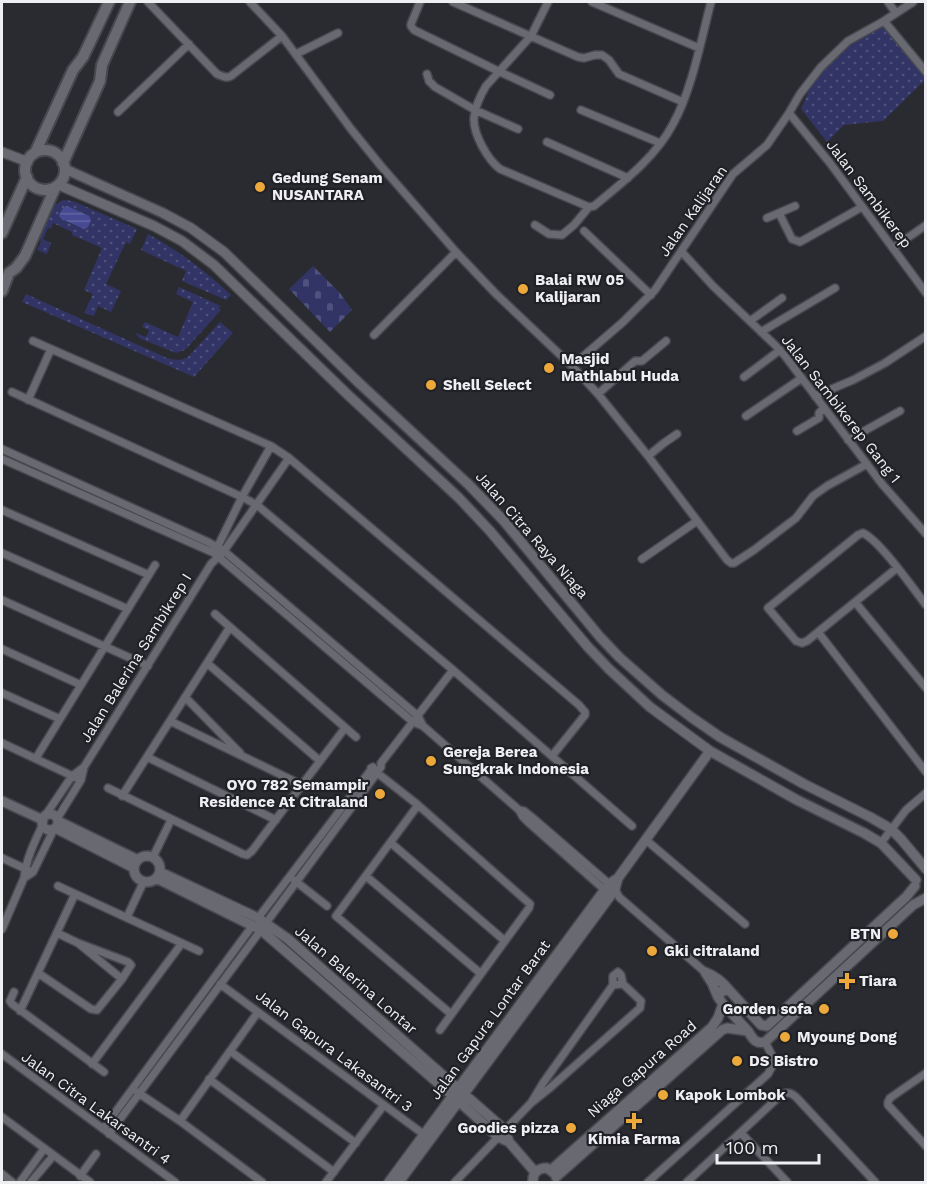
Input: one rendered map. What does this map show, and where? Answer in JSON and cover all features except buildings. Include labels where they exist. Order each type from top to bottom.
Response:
[{"type":"main road","points":[[57,186],[44,190],[38,189],[29,182],[27,162],[36,153],[73,70],[83,57],[109,2]]},
{"type":"main road","points":[[64,166],[100,81],[102,65],[130,2]]},
{"type":"main road","points":[[83,57],[102,65]]},
{"type":"main road","points":[[2,291],[5,272],[16,268],[25,256],[57,186],[65,175],[61,158],[51,152],[36,153]]},
{"type":"main road","points":[[2,233],[27,177]]},
{"type":"street","points":[[148,2],[222,77],[228,78],[282,36]]},
{"type":"street","points":[[249,2],[282,36],[351,129],[456,252],[598,394],[729,562],[734,562],[754,550],[796,518],[813,496],[827,486],[867,464]]},
{"type":"street","points":[[420,2],[411,24],[414,30],[550,95]]},
{"type":"street","points":[[453,2],[578,57],[602,55],[609,60],[619,74],[683,102]]},
{"type":"street","points":[[548,2],[531,36],[486,86],[475,110],[474,124],[481,143],[493,164],[589,207]]},
{"type":"street","points":[[592,2],[699,48]]},
{"type":"street","points":[[535,225],[549,234],[562,235],[589,207],[594,206],[628,177],[660,143],[673,124],[683,102],[711,2]]},
{"type":"street","points":[[888,2],[896,13]]},
{"type":"street","name":"Jalan Kalijaran","points":[[572,366],[651,295],[733,174],[767,145],[812,76],[841,46],[914,2]]},
{"type":"street","points":[[884,21],[926,72]]},
{"type":"street","points":[[296,54],[338,33]]},
{"type":"street","points":[[118,112],[189,44]]},
{"type":"street","points":[[427,74],[433,86],[475,110],[518,129]]},
{"type":"street","points":[[580,110],[660,143]]},
{"type":"street","name":"Jalan Sambikerep","points":[[789,113],[830,163],[926,293]]},
{"type":"street","points":[[547,142],[628,177]]},
{"type":"street","points":[[2,152],[27,162]]},
{"type":"street","name":"Jalan Citra Raya Niaga","points":[[64,166],[191,228],[224,252],[358,382],[469,485],[503,520],[600,637],[620,657],[690,717],[720,737],[891,829],[926,871]]},
{"type":"street","name":"Jalan Citra Raya Niaga","points":[[57,186],[154,226],[182,242],[214,265],[347,394],[459,498],[490,531],[588,647],[650,707],[710,751],[797,800],[881,843],[915,883],[919,894],[926,897]]},
{"type":"street","points":[[767,218],[795,206]]},
{"type":"street","points":[[779,213],[792,238],[800,242],[862,207]]},
{"type":"street","points":[[893,248],[926,225]]},
{"type":"street","points":[[584,231],[651,295]]},
{"type":"street","name":"Jalan Sambikerep Gang 1","points":[[681,251],[713,286],[780,350],[897,503],[926,534]]},
{"type":"street","points":[[374,335],[456,252]]},
{"type":"street","points":[[761,332],[835,288]]},
{"type":"street","points":[[750,321],[782,298]]},
{"type":"street","points":[[815,396],[885,363],[926,336]]},
{"type":"street","points":[[33,341],[271,446],[290,458],[579,705],[585,712],[584,718],[552,756]]},
{"type":"street","points":[[598,394],[634,362],[642,361],[666,341]]},
{"type":"street","points":[[28,400],[51,350]]},
{"type":"street","points":[[744,377],[780,350]]},
{"type":"street","points":[[746,416],[802,378]]},
{"type":"street","points":[[347,394],[358,382]]},
{"type":"street","points":[[12,392],[242,496],[257,505],[453,670],[632,826]]},
{"type":"street","points":[[797,431],[819,418],[819,413],[825,408]]},
{"type":"street","points":[[848,440],[900,411]]},
{"type":"street","points":[[648,456],[677,434]]},
{"type":"street","name":"Jalan Balerina Sambikrep I","points":[[219,552],[242,496],[271,446]]},
{"type":"street","points":[[219,552],[100,503],[2,459],[3,449],[103,494],[219,552],[415,719],[519,810],[523,817],[705,972],[721,1000],[759,1044],[765,1042],[913,905],[926,897]]},
{"type":"street","name":"Jalan Balerina Sambikrep I","points":[[33,872],[81,780],[84,767],[219,552],[257,505],[290,458]]},
{"type":"street","points":[[100,503],[103,494]]},
{"type":"street","points":[[2,510],[149,575]]},
{"type":"street","points":[[642,559],[697,520]]},
{"type":"street","points":[[897,568],[802,643],[796,641],[768,608],[863,533],[870,537],[897,568],[926,604]]},
{"type":"street","points":[[2,553],[128,609]]},
{"type":"street","points":[[36,758],[155,565]]},
{"type":"street","points":[[2,600],[148,666]]},
{"type":"street","points":[[855,602],[925,687]]},
{"type":"street","points":[[215,614],[356,737]]},
{"type":"street","points":[[122,796],[230,627]]},
{"type":"street","points":[[818,632],[926,772]]},
{"type":"street","points":[[2,649],[81,685]]},
{"type":"street","points":[[609,669],[620,657]]},
{"type":"street","points":[[207,663],[321,761]]},
{"type":"street","points":[[106,1132],[374,770],[381,767],[381,763],[453,670]]},
{"type":"street","points":[[2,693],[60,719]]},
{"type":"street","points":[[185,697],[246,758]]},
{"type":"street","points":[[170,721],[302,785]]},
{"type":"street","points":[[108,788],[245,855],[252,851],[345,728]]},
{"type":"street","points":[[2,743],[81,780]]},
{"type":"street","name":"Jalan Gapura Lontar Barat","points":[[399,1182],[458,1095],[612,891],[618,878],[710,751]]},
{"type":"street","points":[[147,757],[276,820]]},
{"type":"street","name":"Jalan Balerina Sambikrep I","points":[[2,929],[24,878],[29,855],[44,820],[72,776],[84,767]]},
{"type":"street","points":[[374,770],[418,805],[529,903],[529,908],[440,1030]]},
{"type":"street","points":[[797,800],[804,784]]},
{"type":"street","points":[[881,843],[906,810],[926,793]]},
{"type":"street","points":[[2,801],[44,820],[48,830],[56,825]]},
{"type":"street","points":[[418,805],[336,916],[451,1014]]},
{"type":"street","points":[[44,820],[54,815],[56,825]]},
{"type":"street","points":[[153,857],[171,820]]},
{"type":"street","points":[[56,825],[136,864]]},
{"type":"street","points":[[646,840],[745,924]]},
{"type":"street","points":[[391,843],[505,941]]},
{"type":"street","points":[[145,856],[153,857],[160,866],[158,875],[150,881],[144,881],[137,876],[136,864],[145,856]]},
{"type":"street","points":[[2,858],[33,872]]},
{"type":"street","points":[[705,972],[723,982],[761,1025],[767,1026],[906,897],[920,874],[926,871]]},
{"type":"street","points":[[24,878],[33,872]]},
{"type":"street","name":"Jalan Balerina Lontar","points":[[158,875],[260,924],[300,949],[502,1134]]},
{"type":"street","points":[[366,876],[480,974]]},
{"type":"street","points":[[293,879],[327,906]]},
{"type":"street","points":[[127,917],[144,881]]},
{"type":"street","points":[[58,886],[199,951]]},
{"type":"street","points":[[20,1011],[75,894]]},
{"type":"street","points":[[196,1010],[220,984],[260,924]]},
{"type":"street","name":"Jalan Balerina Lontar","points":[[260,924],[293,957],[458,1095]]},
{"type":"street","points":[[38,973],[94,1011],[99,1008],[130,967],[128,962],[57,933]]},
{"type":"street","points":[[78,943],[122,979]]},
{"type":"street","points":[[92,1064],[182,943]]},
{"type":"street","points":[[293,957],[300,949]]},
{"type":"street","points":[[455,1182],[531,1103],[640,1008],[641,1001],[622,984],[621,975],[618,972],[613,976],[613,985],[531,1103]]},
{"type":"street","name":"Jalan Gapura Lakasantri 3","points":[[220,984],[428,1137]]},
{"type":"street","points":[[613,985],[622,984]]},
{"type":"street","name":"Niaga Gapura Road","points":[[554,1176],[712,1027],[718,1018],[722,992],[729,990]]},
{"type":"street","points":[[14,992],[10,1002],[20,1011],[104,1072]]},
{"type":"street","points":[[180,1121],[258,1012]]},
{"type":"street","name":"Niaga Gapura Road","points":[[554,1176],[723,1030],[727,1028],[748,1031]]},
{"type":"street","points":[[648,1182],[768,1074],[775,1061],[765,1042]]},
{"type":"street","points":[[230,1051],[356,1143]]},
{"type":"street","name":"Jalan Citra Lakarsantri 4","points":[[2,1054],[175,1182]]},
{"type":"street","points":[[926,1073],[890,1098],[888,1105],[926,1146]]},
{"type":"street","points":[[209,1079],[334,1172]]},
{"type":"street","points":[[136,1091],[262,1182]]},
{"type":"street","points":[[687,1182],[697,1179],[741,1133],[782,1094],[787,1092],[792,1093],[875,1182]]},
{"type":"street","points":[[326,1182],[384,1105]]},
{"type":"street","points":[[2,1117],[90,1182]]},
{"type":"street","points":[[741,1133],[787,1182]]},
{"type":"street","points":[[502,1134],[535,1172]]},
{"type":"street","name":"Jalan Gapura Lontar Barat","points":[[389,1182],[428,1137]]},
{"type":"street","points":[[20,1182],[44,1149]]},
{"type":"street","points":[[80,1176],[96,1154]]},
{"type":"street","points":[[31,1182],[53,1156]]},
{"type":"street","points":[[532,1182],[535,1172],[543,1168],[554,1176]]},
{"type":"street","points":[[2,1174],[12,1182]]},
{"type":"green space","points":[[884,24],[925,80],[883,121],[844,125],[827,142],[801,109],[811,86],[834,57],[855,39]]},
{"type":"green space","points":[[73,201],[137,229],[130,244],[126,242],[106,284],[121,291],[111,312],[98,306],[94,316],[84,313],[93,294],[84,290],[102,248],[72,235],[72,232],[53,223],[43,239],[51,243],[47,254],[37,250],[41,242],[39,237],[48,216],[59,202]]},
{"type":"green space","points":[[148,234],[192,262],[231,295],[226,300],[182,281],[186,271],[141,250]]},
{"type":"green space","points":[[313,266],[340,293],[352,310],[330,332],[289,289]]},
{"type":"green space","points":[[179,287],[221,306],[219,308],[221,310],[185,350],[176,353],[139,338],[136,333],[146,337],[149,330],[142,327],[145,322],[178,337],[193,302],[176,294]]},
{"type":"green space","points":[[26,294],[167,358],[180,360],[188,357],[220,322],[233,333],[194,377],[22,302]]},
{"type":"shaded area","points":[[67,206],[89,216],[91,220],[88,227],[84,229],[59,216]]},
{"type":"place","name":"Gedung Senam NUSANTARA","points":[[260,187]]},
{"type":"place","name":"Balai RW 05 Kalijaran","points":[[523,289]]},
{"type":"place","name":"Masjid Mathlabul Huda","points":[[549,368]]},
{"type":"place","name":"Shell Select","points":[[431,385]]},
{"type":"place","name":"Gereja Berea Sungkrak Indonesia","points":[[431,761]]},
{"type":"place","name":"OYO 782 Semampir Residence At Citraland","points":[[380,794]]},
{"type":"place","name":"BTN","points":[[893,934]]},
{"type":"place","name":"Gki citraland","points":[[652,951]]},
{"type":"place","name":"Tiara","points":[[847,981]]},
{"type":"place","name":"Gorden sofa","points":[[824,1009]]},
{"type":"place","name":"Myoung Dong","points":[[785,1037]]},
{"type":"place","name":"DS Bistro","points":[[737,1061]]},
{"type":"place","name":"Kapok Lombok","points":[[663,1095]]},
{"type":"place","name":"Kimia Farma","points":[[634,1121]]},
{"type":"place","name":"Goodies pizza","points":[[571,1128]]}]
